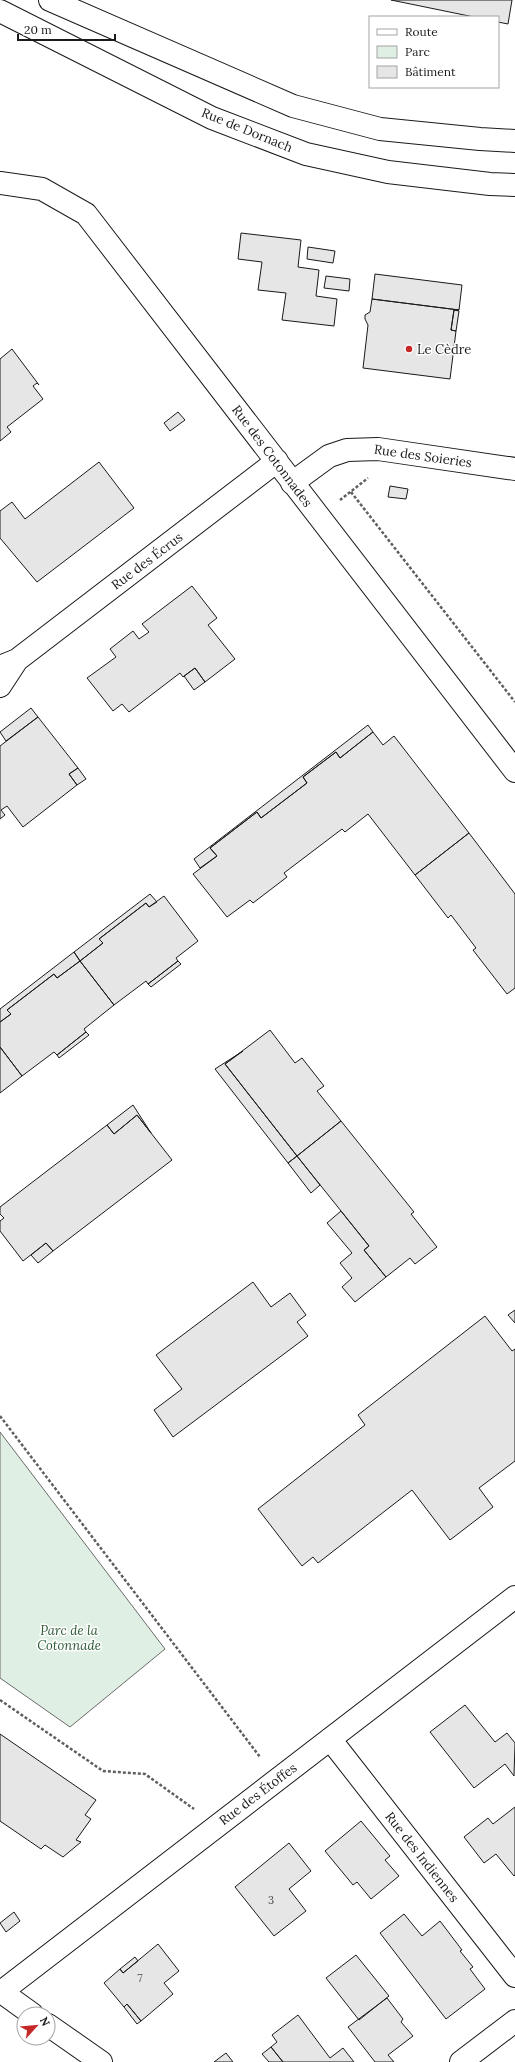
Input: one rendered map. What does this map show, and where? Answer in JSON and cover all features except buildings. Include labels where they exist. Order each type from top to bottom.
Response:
[{"type":"street","points":[[50,0],[293,106],[380,129],[515,141]]},
{"type":"street","name":"Rue de Dornach","points":[[0,12],[212,118],[306,154],[388,172],[490,184],[515,185]]},
{"type":"street","name":"Rue des Cotonnades","points":[[0,183],[42,189],[86,214],[515,771]]},
{"type":"street","name":"Rue des Soieries","points":[[292,483],[329,456],[347,450],[378,449],[515,469]]},
{"type":"street","name":"Rue des Écrus","points":[[0,686],[9,664],[277,461]]},
{"type":"street","name":"Rue des Étoffes","points":[[0,1992],[515,1597]]},
{"type":"street","name":"Rue des Indiennes","points":[[330,1739],[515,1976]]},
{"type":"street","points":[[0,1992],[20,2006]]},
{"type":"street","points":[[461,2062],[515,2021]]},
{"type":"street","points":[[56,2031],[101,2062]]},
{"type":"path","points":[[318,516],[369,478],[347,450]]},
{"type":"path","points":[[351,492],[515,702]]},
{"type":"path","points":[[0,1416],[277,1780]]},
{"type":"path","points":[[0,1700],[103,1771],[145,1774],[217,1826]]},
{"type":"green space","name":"Parc de la Cotonnade","points":[[0,1432],[165,1649],[70,1727],[0,1678]]},
{"type":"place","name":"Le Cèdre","points":[[409,349]]}]
